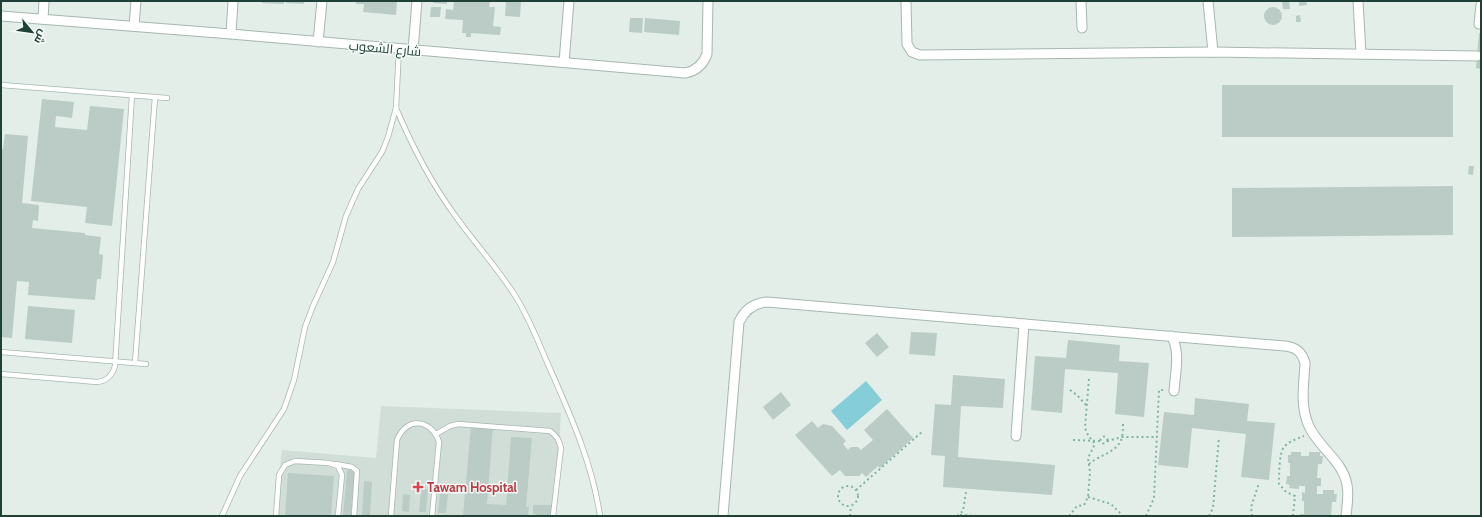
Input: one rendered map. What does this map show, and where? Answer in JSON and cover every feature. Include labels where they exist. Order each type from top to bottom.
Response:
[{"type":"street","points":[[43,19],[44,1]]},
{"type":"street","points":[[134,26],[136,1]]},
{"type":"street","points":[[231,34],[233,1]]},
{"type":"street","points":[[318,42],[322,1]]},
{"type":"street","points":[[414,50],[418,1]]},
{"type":"street","points":[[564,62],[569,1]]},
{"type":"street","name":"شارع الشعوب","points":[[1,16],[400,48],[685,73],[690,72],[700,66],[705,60],[707,54],[708,1]]},
{"type":"street","points":[[906,1],[907,44],[912,52],[920,55],[1212,52],[1477,56]]},
{"type":"street","points":[[1081,1],[1082,28]]},
{"type":"street","points":[[1208,1],[1212,52]]},
{"type":"street","points":[[1358,1],[1361,54]]},
{"type":"street","points":[[1480,24],[1481,5]]},
{"type":"street","points":[[723,516],[738,328],[742,316],[750,307],[767,302],[1285,346],[1296,349],[1304,357],[1305,363],[1303,402],[1305,415],[1312,433],[1338,464],[1345,477],[1348,493],[1346,516]]},
{"type":"street","points":[[1016,436],[1024,324]]},
{"type":"street","points":[[1171,336],[1175,341],[1176,356],[1174,391]]},
{"type":"lane","points":[[222,516],[240,476],[284,409],[294,380],[305,327],[333,262],[346,216],[358,189],[382,152],[388,137],[396,108],[400,48]]},
{"type":"lane","points":[[1,85],[167,98]]},
{"type":"lane","points":[[1,374],[97,382],[107,379],[113,372],[115,362],[132,95]]},
{"type":"lane","points":[[135,363],[155,97]]},
{"type":"lane","points":[[396,108],[410,142],[435,187],[471,238],[505,280],[524,310],[583,446],[594,486],[600,516]]},
{"type":"lane","points":[[1,352],[146,364]]},
{"type":"lane","points":[[391,516],[397,440],[400,433],[405,428],[411,424],[418,423],[432,428],[436,434],[438,446],[432,516]]},
{"type":"lane","points":[[436,434],[450,426],[458,424],[550,431],[556,435],[560,441],[561,448],[553,516]]},
{"type":"lane","points":[[276,516],[279,475],[285,465],[295,461],[352,467],[357,471],[354,516]]},
{"type":"lane","points":[[333,464],[338,466],[342,475],[338,516]]},
{"type":"path","points":[[1069,516],[1078,506],[1084,505],[1088,497],[1090,472],[1088,458],[1094,447],[1094,441],[1088,435],[1085,428],[1089,378]]},
{"type":"path","points":[[1070,390],[1087,406]]},
{"type":"path","points":[[1146,516],[1154,498],[1159,390],[1174,391]]},
{"type":"path","points":[[1089,464],[1094,459],[1113,450],[1120,442],[1122,437],[1123,421]]},
{"type":"path","points":[[856,490],[923,431]]},
{"type":"path","points":[[1293,516],[1295,496],[1286,492],[1279,484],[1282,452],[1283,448],[1291,441],[1312,433]]},
{"type":"path","points":[[1100,441],[1101,438],[1104,437],[1107,441]]},
{"type":"path","points":[[1073,440],[1100,441],[1103,444],[1107,441],[1122,437],[1157,437]]},
{"type":"path","points":[[1209,516],[1213,508],[1220,437]]},
{"type":"path","points":[[1252,516],[1251,507],[1259,482]]},
{"type":"path","points":[[847,485],[852,486],[858,494],[855,503],[850,506],[841,504],[837,495],[839,490],[847,485]]},
{"type":"path","points":[[959,515],[965,506],[966,492]]},
{"type":"path","points":[[1088,497],[1111,504],[1123,516]]},
{"type":"path","points":[[850,506],[850,516]]},
{"type":"path","points":[[959,515],[979,516]]},
{"type":"path","points":[[1191,516],[1199,516]]},
{"type":"shaded area","name":"Tawam Hospital","points":[[381,406],[561,413],[555,516],[275,516],[282,450],[376,458]]},
{"type":"water","points":[[866,381],[882,400],[847,430],[831,411]]},
{"type":"building","points":[[262,1],[284,1],[284,4],[262,3]]},
{"type":"building","points":[[286,1],[304,1],[304,4],[286,3]]},
{"type":"building","points":[[356,1],[397,1],[396,15],[363,12],[364,4],[356,4]]},
{"type":"building","points":[[433,1],[447,1],[447,4],[433,3]]},
{"type":"building","points":[[454,1],[490,1],[489,7],[495,7],[493,26],[501,27],[500,35],[471,33],[471,37],[466,37],[466,33],[462,33],[463,20],[445,19],[446,9],[453,10]]},
{"type":"building","points":[[506,1],[521,1],[520,17],[505,16]]},
{"type":"building","points":[[1282,1],[1289,1],[1290,9],[1283,9]]},
{"type":"building","points":[[1299,1],[1306,1],[1307,5],[1299,6]]},
{"type":"building","points":[[431,7],[441,7],[440,17],[430,17]]},
{"type":"building","points":[[1269,7],[1277,7],[1282,12],[1280,23],[1277,25],[1269,25],[1264,20],[1264,12]]},
{"type":"building","points":[[1300,15],[1301,22],[1296,22],[1296,16]]},
{"type":"building","points":[[630,18],[643,18],[642,33],[629,32]]},
{"type":"building","points":[[645,18],[680,21],[679,35],[644,32]]},
{"type":"building","points":[[1479,33],[1481,33],[1481,69],[1476,68]]},
{"type":"building","points":[[1222,85],[1453,85],[1453,137],[1222,137]]},
{"type":"building","points":[[42,99],[74,102],[72,118],[56,116],[55,127],[87,130],[90,106],[124,109],[112,226],[85,223],[87,207],[31,201]]},
{"type":"building","points":[[5,134],[28,136],[22,203],[39,205],[38,221],[33,220],[32,228],[85,233],[85,235],[101,237],[99,254],[103,255],[101,279],[97,279],[95,300],[28,295],[29,282],[17,281],[12,338],[1,337],[1,149],[3,149]]},
{"type":"building","points":[[1469,166],[1474,166],[1473,175],[1468,174]]},
{"type":"building","points":[[1453,186],[1453,235],[1232,237],[1232,188]]},
{"type":"building","points":[[28,306],[75,310],[72,343],[25,339]]},
{"type":"building","points":[[911,332],[937,333],[935,356],[909,354]]},
{"type":"building","points":[[877,333],[889,347],[877,357],[865,343]]},
{"type":"building","points":[[1068,340],[1120,345],[1119,361],[1149,363],[1144,417],[1115,414],[1118,373],[1065,369],[1062,413],[1031,410],[1035,356],[1066,358]]},
{"type":"building","points":[[953,375],[1005,379],[1003,408],[961,406],[958,457],[1055,465],[1052,495],[943,487],[945,456],[931,455],[935,404],[951,405]]},
{"type":"building","points":[[781,392],[791,405],[773,420],[763,407]]},
{"type":"building","points":[[1195,398],[1249,404],[1247,421],[1275,423],[1269,480],[1241,477],[1246,434],[1192,428],[1188,468],[1158,465],[1164,412],[1194,415]]},
{"type":"building","points":[[887,409],[913,438],[880,468],[878,466],[866,477],[862,473],[859,476],[845,476],[840,470],[832,476],[795,435],[812,421],[818,428],[823,424],[832,426],[846,441],[843,444],[848,450],[851,447],[858,447],[861,450],[873,440],[864,430]]},
{"type":"building","points":[[471,425],[493,427],[487,504],[506,505],[511,437],[532,438],[526,507],[529,507],[528,516],[463,516]]},
{"type":"building","points":[[1291,452],[1301,452],[1301,456],[1309,456],[1309,452],[1320,452],[1320,456],[1323,456],[1322,464],[1318,464],[1317,478],[1321,478],[1321,486],[1317,486],[1317,494],[1323,494],[1323,490],[1334,490],[1334,494],[1337,494],[1336,502],[1332,502],[1331,516],[1300,516],[1300,514],[1304,514],[1302,492],[1305,493],[1305,486],[1299,486],[1299,489],[1289,488],[1290,485],[1286,484],[1287,476],[1290,476],[1290,463],[1288,463],[1288,455],[1291,455]]},
{"type":"building","points":[[347,470],[355,470],[351,516],[343,516]]},
{"type":"building","points":[[288,473],[334,476],[331,516],[285,516]]},
{"type":"building","points":[[364,481],[372,482],[370,516],[362,516]]},
{"type":"building","points":[[421,488],[428,489],[426,512],[419,512]]},
{"type":"building","points":[[440,493],[448,494],[446,513],[438,513]]},
{"type":"building","points":[[403,494],[410,495],[409,512],[402,511]]},
{"type":"building","points":[[533,505],[552,505],[552,516],[535,516],[536,514],[533,514]]},
{"type":"place","name":"Tawam Hospital","points":[[418,487]]}]
